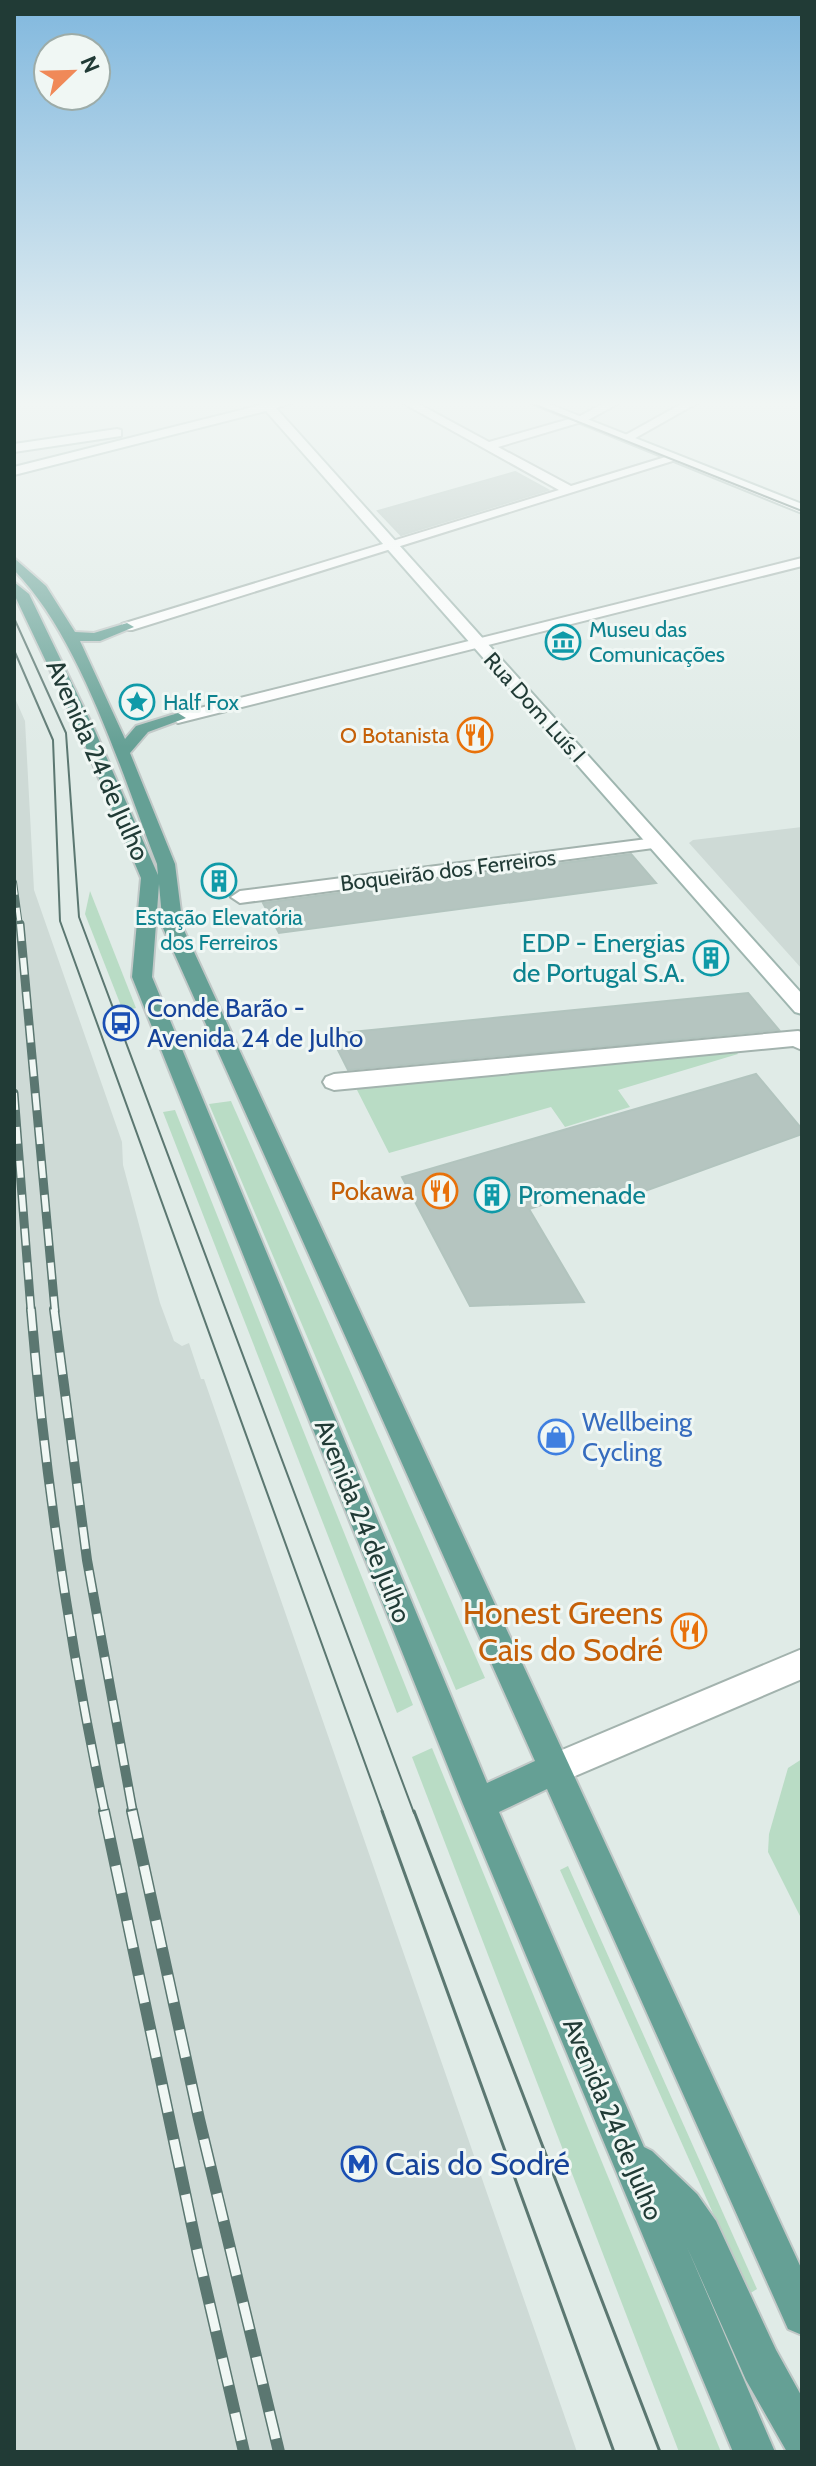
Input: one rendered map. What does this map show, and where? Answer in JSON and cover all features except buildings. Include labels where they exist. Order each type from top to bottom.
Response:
[{"type":"main road","name":"Avenida 24 de Julho","points":[[14,562],[41,589],[70,636],[122,752],[166,864],[173,928],[802,2315]]},
{"type":"main road","name":"Avenida 24 de Julho","points":[[14,586],[22,594],[87,731],[150,878],[142,977],[479,1804],[754,2452]]},
{"type":"main road","points":[[70,636],[95,638],[127,627]]},
{"type":"main road","points":[[122,752],[142,729],[178,718]]},
{"type":"main road","points":[[479,1804],[554,1769]]},
{"type":"main road","points":[[623,2143],[645,2172],[683,2208],[702,2235],[761,2365],[802,2438]]},
{"type":"street","name":"Rua Dom Luís I","points":[[366,517],[802,1007]]},
{"type":"street","points":[[127,627],[486,517]]},
{"type":"street","points":[[178,718],[802,562]]},
{"type":"street","name":"Boqueirão dos Ferreiros","points":[[240,897],[655,843]]},
{"type":"street","points":[[334,1082],[798,1038],[802,1043]]},
{"type":"street","points":[[554,1769],[802,1664]]},
{"type":"shaded area","points":[[14,696],[25,721],[34,890],[122,1142],[123,1165],[160,1303],[174,1341],[182,1346],[189,1343],[201,1379],[204,1379],[577,2452],[14,2452]]},
{"type":"shaded area","points":[[802,827],[802,969],[689,843],[693,840]]},
{"type":"green space","points":[[90,891],[136,1008],[123,1011],[85,914]]},
{"type":"green space","points":[[734,1049],[738,1054],[618,1090],[630,1107],[565,1127],[551,1107],[389,1153],[356,1088]]},
{"type":"green space","points":[[231,1101],[485,1678],[456,1690],[209,1104]]},
{"type":"green space","points":[[175,1110],[413,1705],[397,1713],[163,1112]]},
{"type":"green space","points":[[432,1748],[721,2452],[679,2452],[412,1757]]},
{"type":"green space","points":[[802,1759],[802,1920],[768,1852],[769,1834],[788,1768]]},
{"type":"green space","points":[[568,1866],[757,2289],[749,2294],[560,1870]]},
{"type":"tram line","points":[[14,618],[66,733],[79,917],[414,1813]]},
{"type":"tram line","points":[[14,650],[53,740],[60,921],[383,1813]]},
{"type":"tram line","points":[[382,1811],[614,2452]]},
{"type":"tram line","points":[[414,1811],[660,2452]]},
{"type":"railway","points":[[14,882],[20,926]]},
{"type":"railway","points":[[20,924],[55,1311]]},
{"type":"railway","points":[[14,1093],[31,1311]]},
{"type":"railway","points":[[31,1309],[60,1562],[105,1813]]},
{"type":"railway","points":[[54,1309],[87,1560],[133,1813]]},
{"type":"railway","points":[[104,1811],[198,2254],[244,2452]]},
{"type":"railway","points":[[132,1811],[199,2119],[279,2452]]},
{"type":"place","name":"Museu das Comunicações","points":[[563,642]]},
{"type":"place","name":"Half Fox","points":[[137,702]]},
{"type":"place","name":"O Botanista","points":[[475,735]]},
{"type":"place","name":"Estação Elevatória dos Ferreiros","points":[[219,881]]},
{"type":"place","name":"EDP - Energias de Portugal S.A.","points":[[711,958]]},
{"type":"place","name":"Conde Barão - Avenida 24 de Julho","points":[[121,1023]]},
{"type":"place","name":"Pokawa","points":[[440,1191]]},
{"type":"place","name":"Promenade","points":[[492,1195]]},
{"type":"place","name":"Wellbeing Cycling","points":[[556,1437]]},
{"type":"place","name":"Honest Greens Cais do Sodré","points":[[689,1631]]},
{"type":"place","name":"Cais do Sodré","points":[[359,2164]]}]
